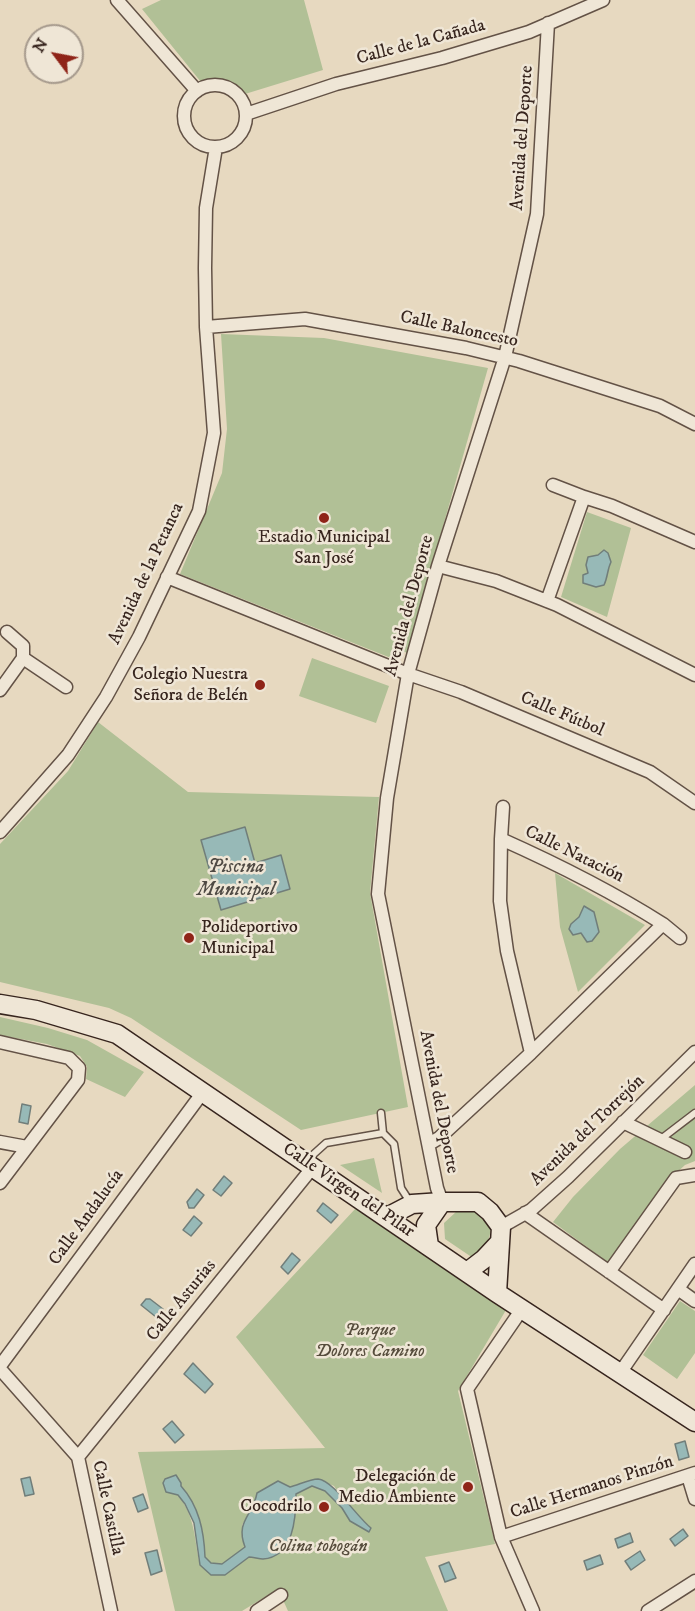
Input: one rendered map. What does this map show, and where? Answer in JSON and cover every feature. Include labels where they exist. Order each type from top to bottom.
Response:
[{"type":"main road","name":"Calle Virgen del Pilar","points":[[0,1004],[36,1011],[117,1034],[497,1293],[690,1417]]},
{"type":"main road","points":[[429,1246],[426,1225],[442,1202]]},
{"type":"main road","points":[[387,1217],[412,1204],[478,1202],[490,1212],[500,1235],[497,1293]]},
{"type":"main road","points":[[467,1272],[484,1259],[500,1235]]},
{"type":"street","points":[[117,0],[197,91]]},
{"type":"street","name":"Calle de la Cañada","points":[[246,114],[336,84],[442,58],[529,32],[603,0]]},
{"type":"street","name":"Avenida del Deporte","points":[[442,1202],[437,1188],[378,894],[387,798],[408,674],[438,566],[505,357],[537,214],[548,23]]},
{"type":"street","points":[[214,85],[232,90],[239,96],[246,114],[245,124],[235,140],[216,147],[198,142],[186,126],[186,107],[190,98],[197,91],[214,85]]},
{"type":"street","name":"Avenida de la Petanca","points":[[0,832],[68,755],[106,697],[139,637],[199,511],[214,433],[206,327],[206,208],[216,147]]},
{"type":"street","name":"Calle Baloncesto","points":[[206,327],[305,319],[354,326],[505,357],[660,406],[695,424]]},
{"type":"street","points":[[553,486],[612,506],[695,542]]},
{"type":"street","points":[[547,601],[584,497]]},
{"type":"street","points":[[438,566],[496,581],[547,601],[695,675]]},
{"type":"street","name":"Calle Fútbol","points":[[167,577],[408,674],[461,692],[650,771],[695,803]]},
{"type":"street","points":[[0,690],[23,658],[23,646],[7,632]]},
{"type":"street","points":[[23,658],[66,687]]},
{"type":"street","points":[[501,839],[503,807]]},
{"type":"street","name":"Calle Natación","points":[[531,1053],[507,951],[500,901],[501,839],[617,895],[663,924],[680,938]]},
{"type":"street","points":[[429,1144],[439,1138],[531,1053],[663,924]]},
{"type":"street","points":[[0,1042],[69,1058],[79,1068],[78,1080],[0,1183]]},
{"type":"street","name":"Avenida del Torrejón","points":[[500,1235],[568,1177],[695,1052]]},
{"type":"street","name":"Calle Andalucía","points":[[0,1368],[203,1092]]},
{"type":"street","points":[[623,1122],[686,1152]]},
{"type":"street","points":[[0,1142],[27,1147]]},
{"type":"street","name":"Calle Asturias","points":[[78,1457],[309,1164]]},
{"type":"street","points":[[609,1272],[676,1178],[695,1175]]},
{"type":"street","points":[[525,1213],[664,1310]]},
{"type":"street","points":[[620,1373],[695,1264]]},
{"type":"street","points":[[678,1289],[695,1301]]},
{"type":"street","points":[[522,1309],[467,1389],[501,1537],[533,1611]]},
{"type":"street","name":"Calle Castilla","points":[[0,1368],[78,1457],[111,1611]]},
{"type":"street","points":[[691,1474],[695,1499]]},
{"type":"street","name":"Calle Hermanos Pinzón","points":[[501,1537],[691,1474]]},
{"type":"street","points":[[648,1611],[695,1581]]},
{"type":"street","points":[[257,1611],[281,1595]]},
{"type":"lane","points":[[381,1113],[383,1133],[394,1144],[401,1188],[412,1204]]},
{"type":"lane","points":[[660,1140],[695,1113]]},
{"type":"lane","points":[[309,1164],[326,1143],[383,1133]]},
{"type":"green space","points":[[161,0],[304,0],[323,70],[245,94],[225,80],[214,79],[201,82],[142,9]]},
{"type":"green space","name":"Estadio Municipal San José","points":[[221,334],[324,338],[488,368],[407,653],[395,647],[391,658],[180,574],[222,473],[227,429]]},
{"type":"green space","points":[[587,512],[631,528],[607,617],[561,597]]},
{"type":"green space","points":[[312,658],[389,686],[376,723],[299,696]]},
{"type":"green space","name":"Polideportivo Municipal","points":[[98,722],[188,792],[379,797],[370,893],[408,1107],[301,1130],[131,1018],[109,1008],[0,982],[0,844],[68,771]]},
{"type":"green space","points":[[555,873],[645,925],[578,992],[560,927]]},
{"type":"green space","points":[[0,1017],[87,1040],[144,1072],[125,1097],[86,1079],[87,1067],[80,1056],[47,1044],[0,1035]]},
{"type":"green space","points":[[695,1085],[695,1161],[685,1165],[673,1176],[610,1264],[553,1222],[573,1197],[620,1149]]},
{"type":"green space","points":[[374,1158],[382,1193],[340,1165]]},
{"type":"green space","name":"Parque Dolores Camino","points":[[356,1208],[506,1310],[458,1391],[495,1544],[425,1557],[448,1611],[288,1611],[278,1589],[242,1611],[175,1611],[138,1452],[325,1448],[236,1337]],"holes":[[[318,1479],[334,1486],[347,1505],[371,1529],[350,1521],[342,1508],[325,1491],[312,1486],[296,1494],[296,1506],[264,1559],[249,1557],[225,1575],[200,1565],[194,1529],[188,1512],[178,1495],[180,1486],[195,1510],[201,1529],[205,1557],[211,1563],[222,1564],[246,1547],[242,1525],[256,1503],[257,1493]]]},
{"type":"green space","points":[[477,1209],[491,1224],[491,1230],[486,1243],[473,1258],[445,1239],[444,1223],[457,1211]]},
{"type":"green space","points":[[680,1301],[695,1311],[695,1353],[677,1379],[643,1355]]},
{"type":"water","points":[[604,550],[608,553],[611,562],[604,585],[596,587],[583,583],[583,575],[588,573],[586,565],[588,557],[598,555]]},
{"type":"water","name":"Piscina Municipal","points":[[245,827],[255,863],[281,855],[290,889],[221,910],[201,840]]},
{"type":"water","points":[[584,906],[594,912],[599,932],[592,941],[587,942],[581,933],[573,935],[569,929],[579,917]]},
{"type":"water","points":[[22,1104],[31,1106],[28,1124],[19,1122]]},
{"type":"water","points":[[224,1176],[232,1183],[221,1196],[213,1190]]},
{"type":"water","points":[[197,1189],[204,1195],[194,1208],[189,1208],[187,1202]]},
{"type":"water","points":[[323,1203],[338,1215],[331,1223],[317,1211]]},
{"type":"water","points":[[194,1216],[202,1223],[191,1236],[183,1230]]},
{"type":"water","points":[[292,1253],[300,1260],[288,1274],[281,1267]]},
{"type":"water","points":[[146,1299],[150,1299],[163,1309],[156,1317],[141,1305]]},
{"type":"water","points":[[193,1363],[213,1384],[205,1393],[184,1374]]},
{"type":"water","points":[[172,1421],[184,1435],[175,1443],[163,1429]]},
{"type":"water","points":[[685,1441],[689,1457],[679,1460],[675,1444]]},
{"type":"water","points":[[176,1475],[196,1510],[202,1528],[205,1557],[211,1563],[222,1564],[245,1547],[242,1538],[243,1525],[257,1493],[278,1481],[290,1487],[315,1479],[324,1481],[338,1492],[371,1528],[369,1532],[350,1521],[342,1508],[325,1491],[312,1486],[296,1494],[294,1524],[287,1544],[281,1551],[273,1557],[263,1559],[249,1557],[225,1575],[211,1575],[200,1565],[194,1523],[185,1504],[178,1495],[166,1492],[163,1483],[165,1479]]},
{"type":"water","points":[[30,1477],[34,1494],[25,1496],[21,1479]]},
{"type":"water","points":[[143,1494],[148,1508],[138,1512],[133,1498]]},
{"type":"water","points":[[683,1529],[688,1536],[675,1546],[670,1539]]},
{"type":"water","points":[[630,1533],[633,1542],[618,1548],[615,1539]]},
{"type":"water","points":[[157,1550],[162,1571],[151,1575],[145,1553]]},
{"type":"water","points":[[640,1551],[645,1560],[631,1570],[625,1561]]},
{"type":"water","points":[[600,1555],[603,1564],[587,1570],[584,1561]]},
{"type":"water","points":[[449,1562],[456,1578],[445,1582],[439,1566]]},
{"type":"place","name":"Estadio Municipal San José","points":[[324,518]]},
{"type":"place","name":"Colegio Nuestra Señora de Belén","points":[[260,685]]},
{"type":"place","name":"Polideportivo Municipal","points":[[189,938]]},
{"type":"place","name":"Delegación de Medio Ambiente","points":[[468,1487]]},
{"type":"place","name":"Cocodrilo","points":[[324,1507]]},
{"type":"park label","name":"Colina tobogán","points":[[318,1547]]}]
